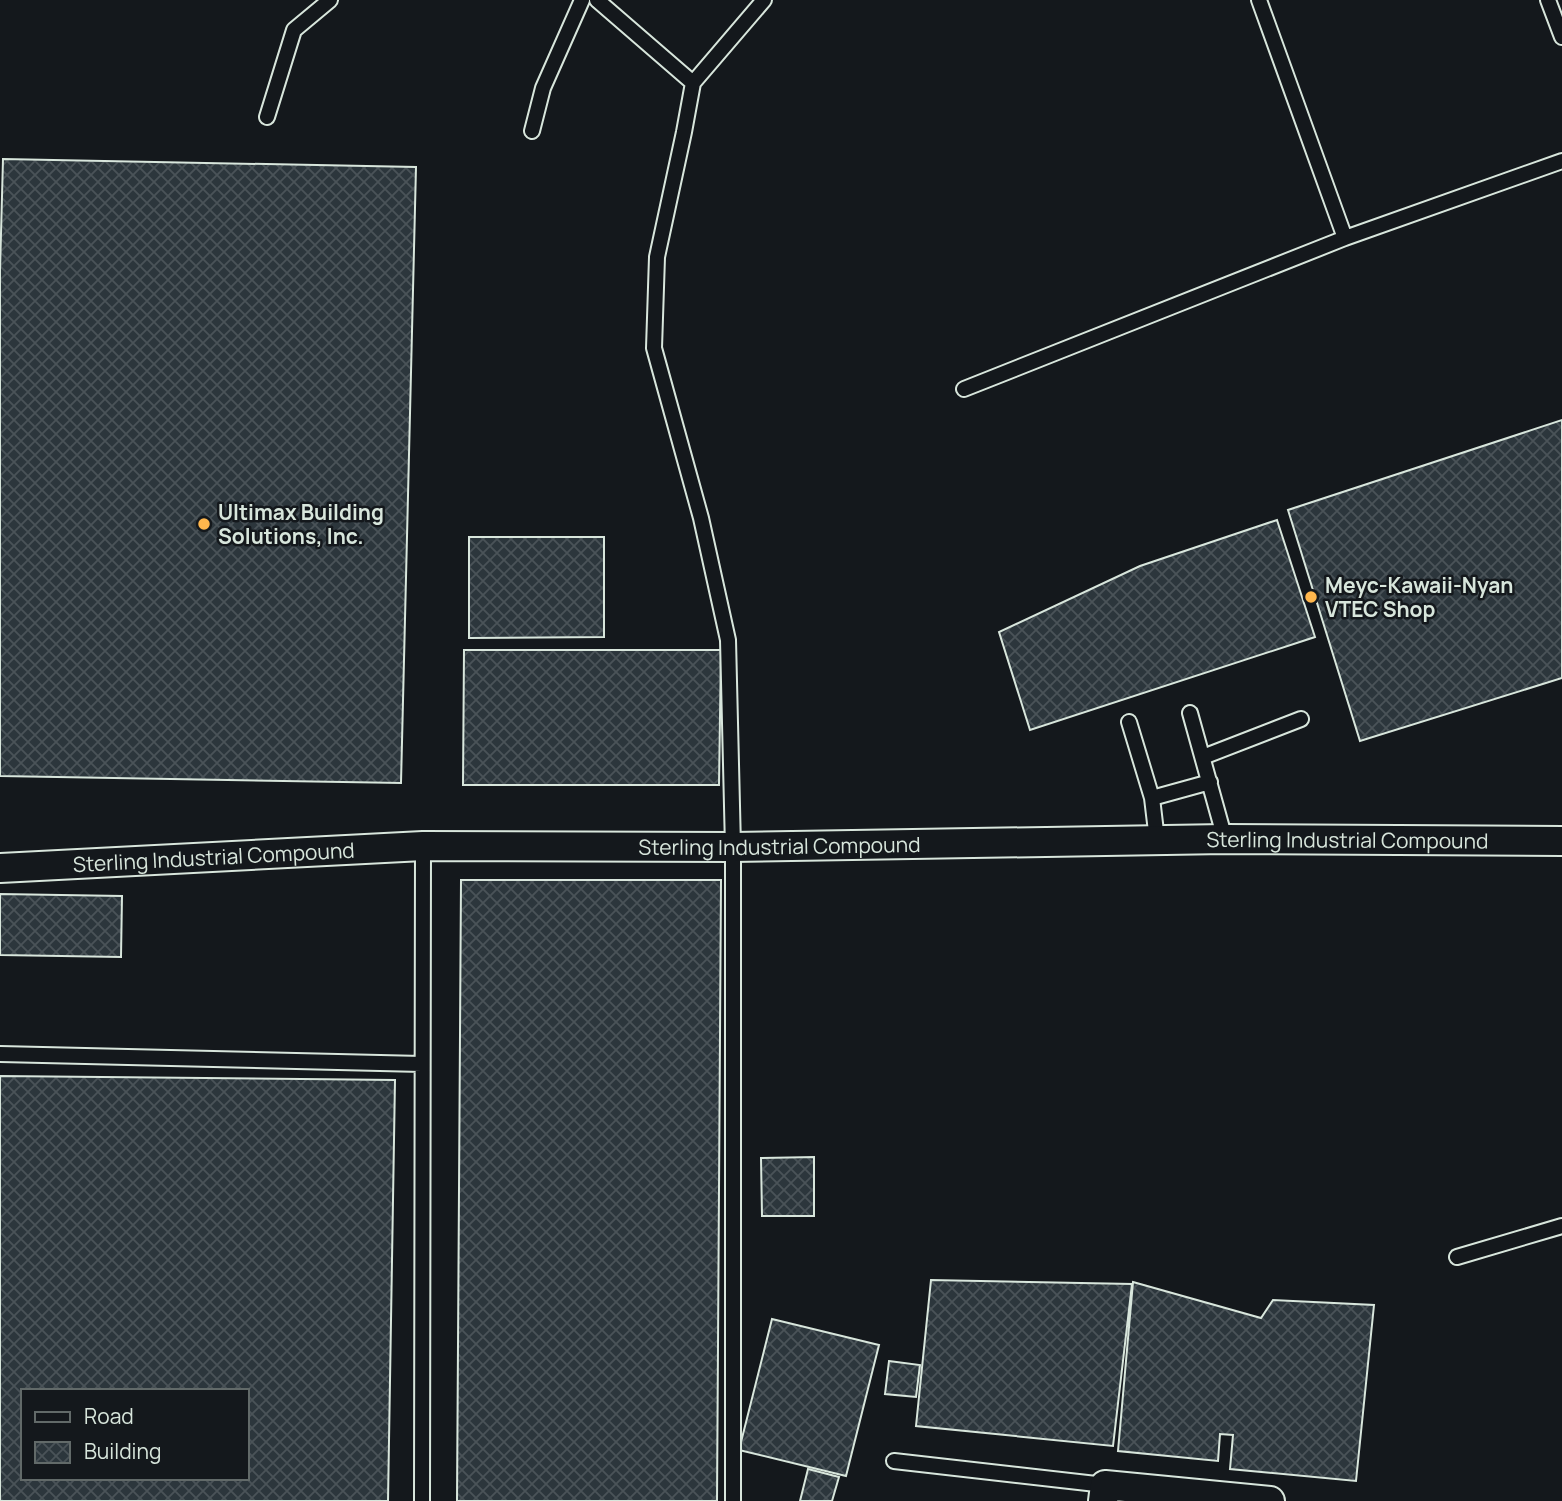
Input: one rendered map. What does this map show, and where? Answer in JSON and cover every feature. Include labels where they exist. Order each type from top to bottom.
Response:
[{"type":"street","name":"Sterling Industrial Compound","points":[[0,868],[422,846],[733,847],[1225,839],[1562,841]]},
{"type":"street","points":[[1104,1493],[1270,1501]]},
{"type":"lane","points":[[267,117],[294,30],[330,0]]},
{"type":"lane","points":[[532,131],[542,88],[582,0]]},
{"type":"lane","points":[[597,0],[693,83]]},
{"type":"lane","points":[[733,1501],[733,847],[728,640],[701,518],[654,348],[657,257],[693,83],[764,0]]},
{"type":"lane","points":[[1259,0],[1345,239]]},
{"type":"lane","points":[[1548,0],[1562,37]]},
{"type":"lane","points":[[964,388],[1345,239],[1562,161]]},
{"type":"lane","points":[[1189,713],[1225,839]]},
{"type":"lane","points":[[1203,757],[1301,719]]},
{"type":"lane","points":[[1129,722],[1152,798],[1157,840]]},
{"type":"lane","points":[[1152,798],[1210,782]]},
{"type":"lane","points":[[422,846],[422,1501]]},
{"type":"lane","points":[[0,1054],[422,1064]]},
{"type":"lane","points":[[1457,1258],[1562,1226]]},
{"type":"lane","points":[[894,1461],[1104,1493]]},
{"type":"building","name":"Ultimax Building Solutions, Inc.","points":[[3,159],[416,167],[401,783],[0,776],[0,271]]},
{"type":"building","points":[[1562,420],[1562,678],[1360,741],[1288,510]]},
{"type":"building","points":[[1277,520],[1315,637],[1030,730],[999,632],[1140,566]]},
{"type":"building","points":[[469,537],[604,537],[604,637],[469,638]]},
{"type":"building","points":[[464,650],[721,650],[719,785],[463,785]]},
{"type":"building","points":[[461,880],[721,880],[717,1501],[457,1501]]},
{"type":"building","points":[[0,894],[122,896],[121,957],[0,955]]},
{"type":"building","points":[[0,1076],[395,1080],[388,1501],[0,1501]]},
{"type":"building","points":[[814,1157],[814,1216],[762,1216],[761,1158]]},
{"type":"building","points":[[931,1280],[1132,1284],[1113,1446],[916,1426]]},
{"type":"building","points":[[1133,1282],[1261,1318],[1273,1300],[1374,1305],[1356,1481],[1230,1469],[1233,1435],[1220,1434],[1218,1461],[1118,1451]]},
{"type":"building","points":[[772,1319],[879,1345],[846,1476],[739,1450]]},
{"type":"building","points":[[889,1361],[920,1365],[916,1397],[885,1394]]},
{"type":"building","points":[[808,1469],[839,1477],[832,1501],[800,1501]]},
{"type":"place","name":"Ultimax Building Solutions, Inc.","points":[[204,524]]},
{"type":"place","name":"Meyc-Kawaii-Nyan VTEC Shop","points":[[1311,597]]}]
